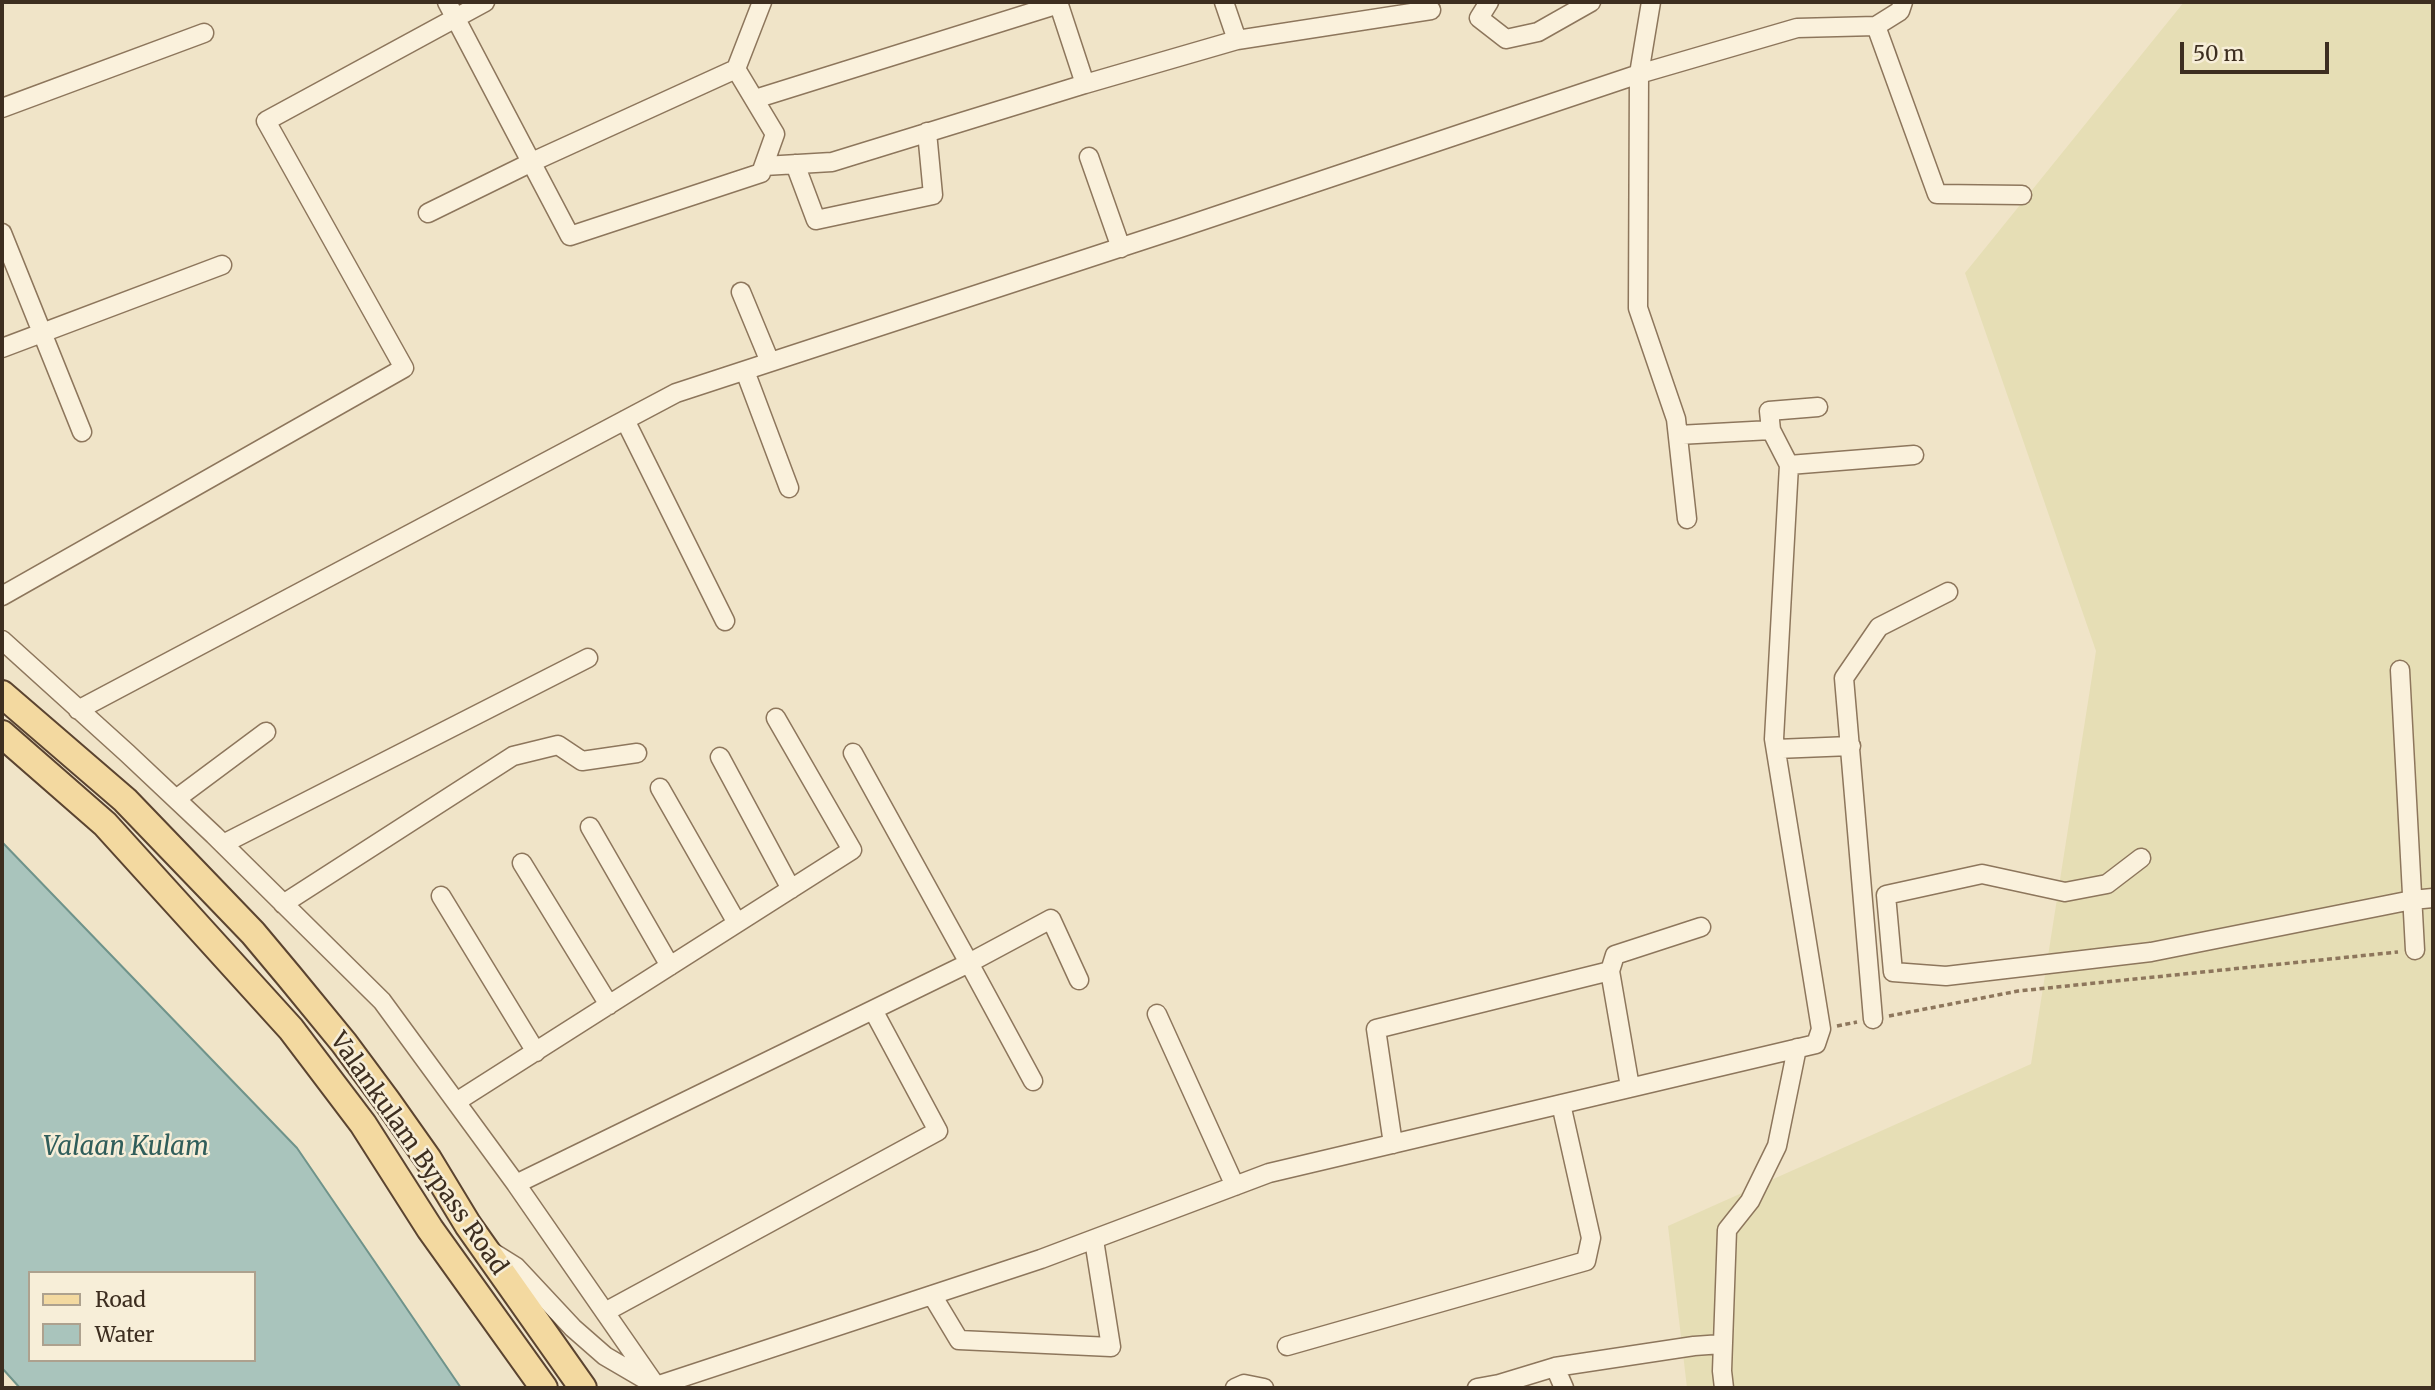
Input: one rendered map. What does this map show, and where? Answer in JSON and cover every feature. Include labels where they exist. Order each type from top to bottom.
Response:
[{"type":"main road","name":"Valankulam Bypass Road","points":[[2,694],[125,800],[253,933],[344,1043],[387,1101],[428,1159],[468,1225],[583,1388]]},
{"type":"main road","name":"Valankulam Bypass Road","points":[[2,734],[105,824],[291,1029],[363,1124],[442,1246],[544,1388]]},
{"type":"main road","points":[[442,1246],[468,1225]]},
{"type":"street","points":[[2,596],[404,368],[266,121],[452,10],[485,2]]},
{"type":"street","points":[[428,213],[531,162],[737,69],[762,2]]},
{"type":"street","points":[[1224,2],[1237,40]]},
{"type":"street","points":[[1489,2],[1479,18],[1506,39],[1538,32],[1591,2]]},
{"type":"street","points":[[1651,2],[1639,74],[1638,308],[1676,419],[1686,519]]},
{"type":"street","points":[[78,709],[676,393],[1639,74],[1797,27],[1876,26],[1900,12],[1903,2]]},
{"type":"street","points":[[755,99],[1058,3],[1085,84]]},
{"type":"street","points":[[452,10],[570,236],[761,173],[775,134],[737,69]]},
{"type":"street","points":[[764,166],[832,162],[1237,40],[1431,10]]},
{"type":"street","points":[[1876,26],[1937,194],[2022,195]]},
{"type":"street","points":[[2,108],[204,33]]},
{"type":"street","points":[[795,164],[817,220],[933,195],[927,132]]},
{"type":"street","points":[[1089,157],[1121,247]]},
{"type":"street","points":[[2,233],[82,432]]},
{"type":"street","points":[[2,348],[222,265]]},
{"type":"street","points":[[741,292],[770,362]]},
{"type":"street","points":[[745,371],[789,488]]},
{"type":"street","points":[[483,1246],[516,1267],[573,1328],[605,1356],[657,1387],[1094,1240],[1269,1173],[1816,1044],[1821,1029],[1774,738],[1789,464],[1771,430],[1769,411],[1818,407]]},
{"type":"street","points":[[625,420],[726,621]]},
{"type":"street","points":[[1678,435],[1771,430]]},
{"type":"street","points":[[1789,464],[1914,455]]},
{"type":"street","points":[[1873,1019],[1844,678],[1879,627],[1948,592]]},
{"type":"street","points":[[2,640],[176,799],[382,1001],[516,1184],[657,1387]]},
{"type":"street","points":[[223,844],[588,658]]},
{"type":"street","points":[[2400,670],[2415,950]]},
{"type":"street","points":[[456,1102],[852,850],[776,718]]},
{"type":"street","points":[[176,799],[266,732]]},
{"type":"street","points":[[283,904],[513,755],[558,745],[582,761],[637,753]]},
{"type":"street","points":[[1776,748],[1851,746]]},
{"type":"street","points":[[853,753],[1033,1081]]},
{"type":"street","points":[[720,757],[792,888]]},
{"type":"street","points":[[660,788],[737,923]]},
{"type":"street","points":[[590,827],[670,966]]},
{"type":"street","points":[[2141,859],[2107,884],[2065,892],[1982,874],[1886,895],[1893,972],[1946,976],[2151,952],[2433,898]]},
{"type":"street","points":[[522,863],[609,1005]]},
{"type":"street","points":[[441,896],[536,1052]]},
{"type":"street","points":[[516,1184],[968,963],[1051,919],[1079,980]]},
{"type":"street","points":[[1630,1087],[1610,971],[1615,955],[1701,927]]},
{"type":"street","points":[[1393,1144],[1376,1028],[1610,971]]},
{"type":"street","points":[[605,1312],[938,1131],[873,1010]]},
{"type":"street","points":[[1157,1014],[1235,1186]]},
{"type":"street","points":[[1724,1388],[1727,1230],[1750,1200],[1777,1146],[1797,1048]]},
{"type":"street","points":[[1287,1346],[1586,1261],[1591,1238],[1561,1104]]},
{"type":"street","points":[[932,1295],[959,1340],[1111,1347],[1094,1240]]},
{"type":"street","points":[[1488,1387],[1555,1367],[1694,1346],[1723,1345]]},
{"type":"street","points":[[1555,1367],[1564,1388]]},
{"type":"street","points":[[1235,1388],[1244,1384],[1264,1388]]},
{"type":"path","points":[[1821,1029],[2018,991],[2415,950]]},
{"type":"shaded area","points":[[2184,2],[2433,2],[2433,1388],[1687,1388],[1668,1226],[2031,1064],[2096,651],[1965,273]]},
{"type":"water","name":"Valaan Kulam","points":[[2,842],[297,1148],[461,1388],[20,1388],[2,1368]]}]
